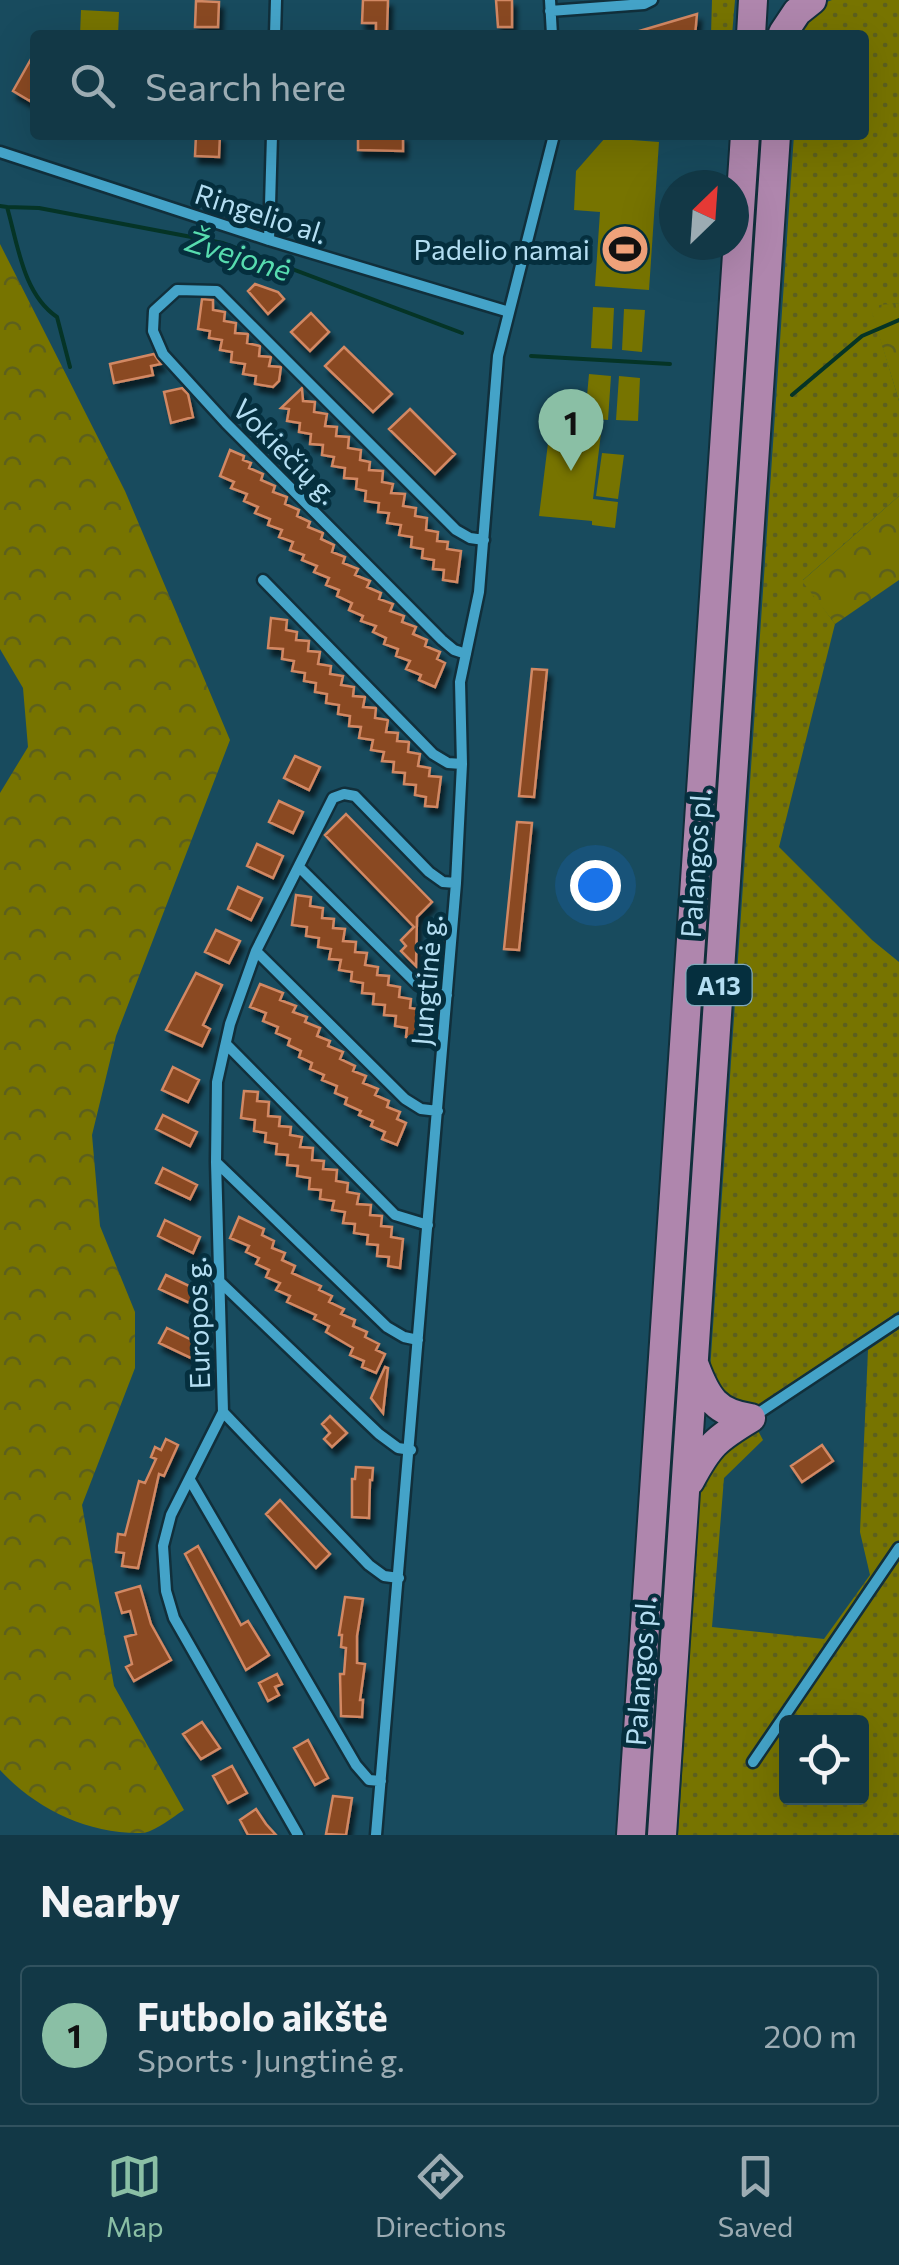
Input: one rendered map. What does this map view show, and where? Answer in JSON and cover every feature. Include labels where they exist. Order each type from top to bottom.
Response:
[{"type":"highway","points":[[750,30],[753,0]]},
{"type":"highway","points":[[783,30],[785,0]]},
{"type":"highway","points":[[786,30],[797,12],[812,0]]},
{"type":"highway","name":"Palangos pl.","points":[[631,1835],[745,140]]},
{"type":"highway","name":"Palangos pl.","points":[[662,1835],[776,140]]},
{"type":"highway","points":[[694,1362],[705,1394],[715,1406],[731,1415],[750,1418]]},
{"type":"highway","points":[[685,1491],[707,1450],[750,1418]]},
{"type":"street","points":[[275,30],[276,0]]},
{"type":"street","points":[[550,6],[644,4],[652,0]]},
{"type":"street","points":[[269,240],[272,140]]},
{"type":"street","name":"Jungtinė g.","points":[[376,1835],[448,995],[462,764],[460,682],[480,592],[498,356],[553,140]]},
{"type":"street","name":"Ringelio al.","points":[[0,152],[269,240],[509,312]]},
{"type":"street","name":"Vokiečių g.","points":[[466,654],[442,640],[226,423],[163,354],[153,331],[154,311],[177,290],[217,291],[456,530],[484,540]]},
{"type":"street","points":[[263,580],[433,754],[448,763],[462,764]]},
{"type":"street","name":"Europos g.","points":[[298,1835],[188,1645],[166,1591],[163,1546],[171,1515],[223,1412],[216,1162],[218,1082],[230,1024],[256,951],[333,798],[344,794],[356,796],[429,872],[443,882],[456,883]]},
{"type":"street","points":[[299,866],[418,985],[434,994],[448,995]]},
{"type":"street","points":[[256,951],[405,1099],[421,1108],[438,1110]]},
{"type":"street","points":[[226,1044],[395,1214],[428,1225]]},
{"type":"street","points":[[216,1162],[388,1327],[418,1340]]},
{"type":"street","points":[[218,1279],[379,1434],[398,1448],[410,1450]]},
{"type":"street","points":[[750,1418],[899,1320]]},
{"type":"street","points":[[223,1412],[369,1565],[384,1576],[399,1578]]},
{"type":"street","points":[[190,1480],[356,1765],[369,1780],[381,1781]]},
{"type":"street","points":[[753,1762],[899,1548]]},
{"type":"green space","points":[[712,0],[735,0],[732,30],[711,30]]},
{"type":"green space","points":[[832,0],[899,0],[899,303],[871,307],[899,401],[899,496],[803,580],[835,624],[779,847],[899,962],[899,1311],[752,1409],[729,1407],[710,1371],[794,140],[869,140],[869,30],[803,30],[811,13]]},
{"type":"green space","points":[[81,10],[119,12],[118,30],[80,30]]},
{"type":"green space","name":"Padelio namai","points":[[603,140],[659,142],[649,290],[595,286],[600,212],[574,210],[576,171]]},
{"type":"green space","points":[[755,140],[767,140],[652,1835],[641,1835]]},
{"type":"green space","points":[[0,244],[125,491],[230,740],[116,1036],[92,1135],[100,1226],[135,1312],[135,1368],[82,1505],[114,1686],[184,1810],[144,1833],[103,1829],[64,1816],[29,1796],[0,1770],[0,793],[28,747],[23,688],[0,649]]},
{"type":"green space","points":[[899,303],[899,401],[870,306]]},
{"type":"green space","points":[[593,307],[614,308],[612,349],[591,348]]},
{"type":"green space","points":[[624,309],[645,310],[642,352],[622,350]]},
{"type":"green space","points":[[589,374],[611,376],[608,420],[585,418]]},
{"type":"green space","points":[[619,376],[640,378],[638,421],[616,420]]},
{"type":"green space","points":[[551,419],[602,425],[593,499],[618,502],[615,528],[592,525],[592,521],[539,516]]},
{"type":"green space","points":[[602,453],[624,455],[618,499],[596,496]]},
{"type":"green space","points":[[899,496],[899,580],[835,624],[802,581]]},
{"type":"green space","points":[[899,1329],[899,1835],[678,1835],[701,1478],[706,1462],[756,1427],[763,1440],[724,1478],[712,1627],[824,1639],[870,1575],[860,1532],[868,1350]]},
{"type":"building","points":[[363,0],[388,0],[387,30],[376,30],[376,23],[362,23]]},
{"type":"building","points":[[496,0],[512,0],[512,27],[498,27]]},
{"type":"building","points":[[196,1],[219,2],[218,27],[195,27]]},
{"type":"building","points":[[697,14],[695,30],[643,30]]},
{"type":"building","points":[[30,61],[30,101],[13,91]]},
{"type":"building","points":[[196,140],[220,140],[219,157],[195,156]]},
{"type":"building","points":[[358,140],[403,140],[403,151],[358,150]]},
{"type":"building","points":[[255,284],[278,292],[284,299],[268,314],[248,291]]},
{"type":"building","points":[[202,299],[213,300],[213,310],[225,312],[224,321],[236,323],[235,333],[248,334],[247,343],[260,346],[259,356],[271,357],[269,366],[281,367],[279,381],[273,387],[255,384],[256,376],[243,374],[245,364],[231,362],[232,352],[220,350],[222,340],[209,338],[210,331],[198,329]]},
{"type":"building","points":[[311,313],[329,332],[310,351],[291,332]]},
{"type":"building","points":[[344,347],[392,394],[373,412],[325,366]]},
{"type":"building","points":[[154,354],[161,364],[151,366],[153,375],[114,383],[110,364]]},
{"type":"building","points":[[182,388],[188,394],[193,417],[171,423],[164,392]]},
{"type":"building","points":[[302,388],[303,401],[315,402],[314,412],[327,414],[325,426],[337,427],[336,436],[349,437],[348,448],[361,450],[360,460],[370,462],[369,470],[383,471],[382,482],[393,484],[391,493],[405,494],[403,506],[416,508],[415,516],[427,518],[426,530],[438,532],[437,541],[448,542],[447,549],[461,551],[457,582],[443,580],[444,570],[433,569],[434,560],[422,558],[423,549],[411,547],[412,537],[399,535],[401,525],[387,523],[389,513],[378,512],[379,503],[365,501],[366,491],[356,489],[357,479],[344,478],[345,468],[332,466],[334,457],[322,455],[323,445],[310,444],[311,434],[299,432],[300,423],[287,421],[289,409],[281,408]]},
{"type":"building","points":[[410,409],[455,454],[435,474],[389,429]]},
{"type":"building","points":[[230,450],[244,456],[243,460],[251,463],[249,468],[263,474],[261,480],[275,486],[273,492],[287,497],[285,504],[299,510],[297,516],[310,522],[308,527],[323,533],[321,539],[334,545],[332,552],[345,557],[343,563],[358,569],[355,575],[370,581],[367,587],[381,593],[379,599],[393,604],[390,611],[404,616],[402,622],[416,627],[413,634],[427,640],[425,646],[440,652],[437,659],[445,663],[435,687],[406,669],[410,661],[396,656],[398,649],[384,644],[386,638],[373,632],[376,626],[361,621],[363,616],[349,610],[352,603],[337,596],[339,590],[326,585],[329,578],[314,572],[317,566],[290,550],[293,542],[279,537],[282,530],[268,525],[270,519],[255,513],[258,507],[244,501],[247,494],[231,488],[234,482],[220,476]]},
{"type":"building","points":[[271,618],[287,620],[286,630],[297,632],[296,640],[309,641],[308,651],[320,652],[318,664],[331,666],[330,674],[343,676],[341,685],[354,687],[353,696],[365,697],[363,707],[376,708],[375,718],[388,720],[386,732],[398,733],[397,741],[409,742],[408,752],[420,754],[418,766],[430,768],[429,776],[441,777],[437,807],[425,806],[426,797],[415,795],[416,785],[404,784],[405,773],[393,772],[394,762],[382,761],[384,752],[371,750],[373,740],[359,738],[361,727],[349,726],[350,716],[338,714],[339,705],[326,703],[327,694],[315,692],[316,683],[304,681],[305,673],[292,671],[294,661],[282,659],[283,649],[268,648]]},
{"type":"building","points":[[532,669],[547,670],[534,797],[519,796]]},
{"type":"building","points":[[295,756],[320,767],[309,790],[284,778]]},
{"type":"building","points":[[279,801],[303,812],[293,833],[269,822]]},
{"type":"building","points":[[346,814],[432,902],[417,917],[416,966],[401,951],[406,946],[401,940],[414,927],[325,835]]},
{"type":"building","points":[[517,822],[532,823],[519,950],[504,949]]},
{"type":"building","points":[[257,844],[283,856],[273,878],[247,866]]},
{"type":"building","points":[[238,887],[262,898],[251,920],[228,909]]},
{"type":"building","points":[[296,895],[311,897],[310,906],[323,908],[322,918],[334,919],[333,928],[345,929],[343,941],[356,942],[355,952],[367,953],[365,965],[378,967],[377,975],[389,976],[388,985],[400,987],[399,997],[411,999],[410,1008],[424,1010],[420,1039],[406,1037],[407,1028],[395,1026],[396,1016],[384,1015],[385,1005],[373,1004],[374,994],[362,993],[363,983],[351,981],[352,972],[339,970],[341,960],[329,959],[331,949],[318,947],[319,938],[306,936],[307,927],[292,925]]},
{"type":"building","points":[[216,930],[240,941],[229,963],[205,952]]},
{"type":"building","points":[[196,973],[222,985],[203,1025],[210,1029],[202,1046],[166,1030]]},
{"type":"building","points":[[260,984],[283,993],[280,1000],[296,1006],[293,1012],[320,1028],[317,1036],[343,1052],[340,1059],[366,1076],[363,1083],[378,1089],[375,1095],[389,1101],[387,1107],[400,1112],[397,1119],[406,1123],[397,1145],[382,1139],[385,1132],[371,1126],[373,1121],[359,1115],[361,1111],[345,1104],[347,1098],[335,1093],[337,1086],[322,1080],[324,1075],[310,1069],[312,1063],[299,1057],[301,1051],[288,1045],[290,1039],[276,1033],[278,1027],[263,1021],[266,1013],[250,1007]]},
{"type":"building","points":[[173,1067],[199,1080],[188,1102],[162,1090]]},
{"type":"building","points":[[244,1091],[258,1092],[257,1101],[269,1102],[268,1116],[280,1117],[279,1126],[291,1127],[290,1135],[302,1137],[300,1147],[313,1148],[312,1160],[324,1161],[323,1169],[337,1170],[336,1181],[348,1183],[347,1192],[359,1194],[357,1204],[371,1205],[370,1215],[382,1216],[381,1226],[392,1227],[391,1237],[403,1239],[400,1268],[388,1266],[389,1257],[377,1256],[378,1245],[367,1244],[368,1235],[354,1233],[355,1224],[343,1223],[345,1212],[332,1210],[334,1201],[320,1199],[321,1190],[309,1189],[310,1178],[297,1176],[298,1166],[287,1165],[288,1155],[276,1154],[277,1144],[265,1142],[266,1133],[254,1131],[255,1120],[241,1118]]},
{"type":"building","points":[[163,1115],[197,1132],[190,1146],[156,1129]]},
{"type":"building","points":[[163,1168],[197,1185],[190,1199],[156,1183]]},
{"type":"building","points":[[239,1217],[264,1229],[262,1235],[274,1241],[272,1248],[285,1253],[282,1260],[295,1266],[292,1273],[321,1286],[319,1290],[332,1296],[329,1302],[344,1309],[341,1314],[355,1320],[353,1326],[367,1332],[365,1337],[379,1344],[376,1350],[385,1354],[376,1373],[362,1367],[364,1361],[350,1355],[353,1348],[326,1332],[329,1326],[314,1319],[316,1315],[287,1302],[290,1296],[276,1290],[280,1283],[266,1277],[269,1270],[256,1264],[259,1258],[246,1252],[249,1246],[230,1238]]},
{"type":"building","points":[[165,1220],[200,1237],[193,1253],[158,1236]]},
{"type":"building","points":[[166,1275],[200,1291],[194,1305],[159,1289]]},
{"type":"building","points":[[167,1328],[200,1344],[193,1359],[159,1343]]},
{"type":"building","points":[[385,1367],[388,1368],[383,1413],[371,1398]]},
{"type":"building","points":[[330,1416],[347,1433],[332,1447],[324,1439],[330,1433],[322,1424]]},
{"type":"building","points":[[166,1439],[178,1445],[164,1476],[159,1474],[138,1568],[122,1566],[124,1553],[116,1552],[118,1534],[125,1535],[139,1481],[145,1483],[156,1459],[151,1457],[155,1447],[161,1450]]},
{"type":"building","points":[[822,1445],[833,1461],[802,1482],[791,1466]]},
{"type":"building","points":[[356,1467],[373,1468],[369,1518],[352,1517],[352,1479]]},
{"type":"building","points":[[280,1500],[330,1554],[316,1568],[266,1514]]},
{"type":"building","points":[[198,1546],[241,1625],[248,1621],[269,1655],[246,1670],[185,1554]]},
{"type":"building","points":[[140,1586],[151,1624],[171,1660],[134,1681],[126,1667],[132,1664],[125,1637],[136,1634],[130,1611],[122,1613],[116,1593]]},
{"type":"building","points":[[345,1597],[363,1599],[357,1636],[357,1663],[365,1664],[362,1717],[341,1716],[340,1674],[344,1674],[346,1648],[341,1647],[339,1635]]},
{"type":"building","points":[[277,1674],[282,1684],[275,1687],[279,1695],[268,1701],[259,1683]]},
{"type":"building","points":[[202,1722],[220,1748],[201,1759],[183,1734]]},
{"type":"building","points":[[308,1740],[328,1778],[315,1785],[294,1748]]},
{"type":"building","points":[[232,1766],[247,1793],[228,1803],[213,1776]]},
{"type":"building","points":[[333,1796],[352,1798],[346,1835],[326,1834]]},
{"type":"building","points":[[256,1809],[276,1835],[248,1835],[240,1820]]},
{"type":"waterway","points":[[0,206],[7,207],[29,282],[57,317],[70,367]]},
{"type":"waterway","name":"Žvejonė","points":[[7,207],[39,208],[223,243],[462,333]]},
{"type":"waterway","name":"Žvejonė","points":[[792,395],[862,336],[899,320]]},
{"type":"waterway","name":"Žvejonė","points":[[531,356],[670,364]]},
{"type":"place","name":"Padelio namai","points":[[625,249]]},
{"type":"place","name":"Futbolo aikštė","points":[[571,471]]}]
